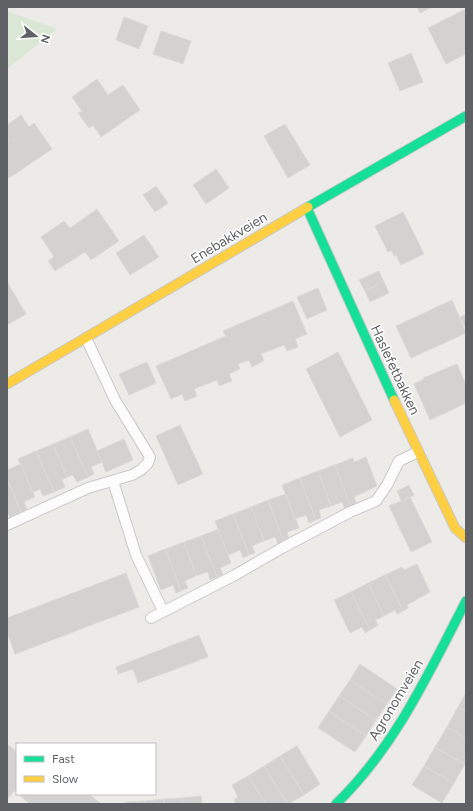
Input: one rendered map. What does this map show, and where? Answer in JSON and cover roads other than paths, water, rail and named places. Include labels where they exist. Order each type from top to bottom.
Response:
[{"type":"street","name":"Enebakkveien","points":[[7,384],[466,116]]},
{"type":"street","name":"Haslefetbakken","points":[[307,208],[451,521],[461,535],[466,538]]},
{"type":"street","name":"Agronomveien","points":[[336,804],[352,790],[395,732],[455,626],[466,601]]},
{"type":"lane","points":[[7,525],[88,488],[132,475],[141,470],[148,463],[150,457],[115,400],[86,338]]},
{"type":"lane","points":[[151,618],[162,611],[235,575],[350,512],[376,501],[387,485],[399,461],[418,452]]},
{"type":"lane","points":[[113,480],[136,555],[162,611]]}]
